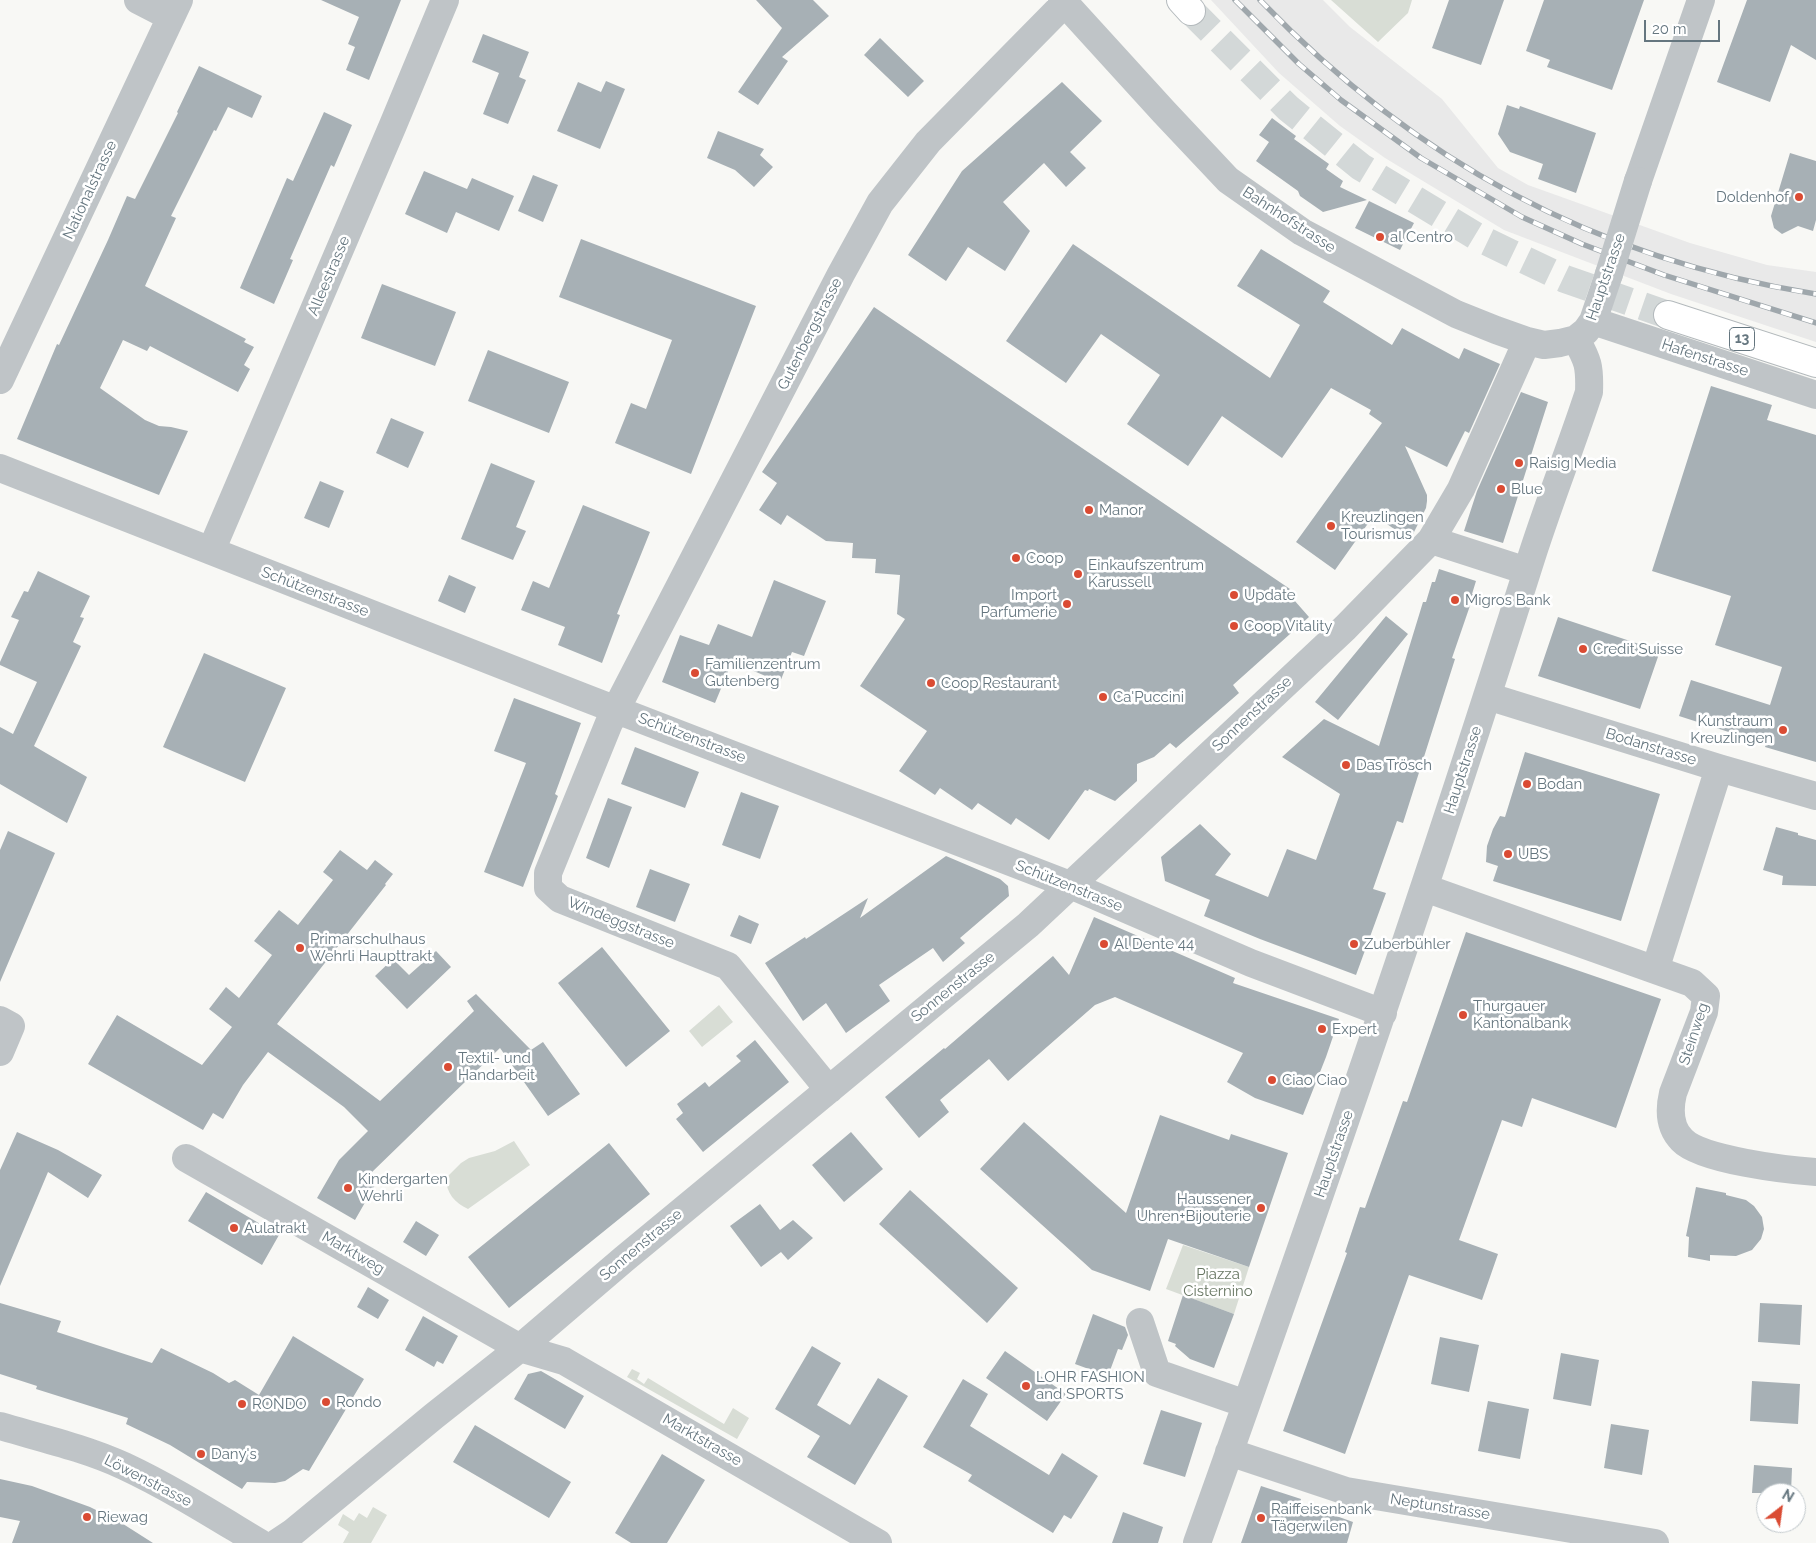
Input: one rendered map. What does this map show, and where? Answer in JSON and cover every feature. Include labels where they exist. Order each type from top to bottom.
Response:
[{"type":"main road","name":"Hafenstrasse","points":[[1668,315],[1816,363]]},
{"type":"street","points":[[138,0],[175,8]]},
{"type":"street","name":"Alleestrasse","points":[[211,551],[394,125],[445,0]]},
{"type":"street","name":"Hauptstrasse","points":[[1197,1543],[1383,1012],[1527,571],[1589,392],[1590,378],[1585,330],[1609,274],[1638,181],[1701,0]]},
{"type":"street","name":"Bahnhofstrasse","points":[[1064,2],[1228,180],[1302,232],[1456,314],[1527,341],[1544,344],[1560,343],[1585,330]]},
{"type":"street","name":"Gutenbergstrasse","points":[[617,709],[840,274],[880,203],[928,142],[1064,2]]},
{"type":"street","name":"Nationalstrasse","points":[[0,380],[175,8]]},
{"type":"street","name":"Hafenstrasse","points":[[1585,330],[1816,395]]},
{"type":"street","name":"Sonnenstrasse","points":[[276,1543],[292,1533],[520,1348],[624,1259],[1028,925],[1345,628],[1431,540],[1461,489],[1527,341]]},
{"type":"street","name":"Schützenstrasse","points":[[0,468],[1070,885],[1251,963],[1383,1012]]},
{"type":"street","points":[[1431,540],[1527,571]]},
{"type":"street","name":"Bodanstrasse","points":[[1486,696],[1816,796]]},
{"type":"street","name":"Windeggstrasse","points":[[617,709],[609,723],[548,873],[548,888],[560,899],[728,966],[829,1090]]},
{"type":"street","points":[[1655,970],[1719,768]]},
{"type":"street","name":"Steinweg","points":[[1425,888],[1692,983],[1706,996],[1704,1012],[1673,1093],[1670,1106],[1671,1119],[1677,1133],[1682,1140],[1692,1147],[1716,1156],[1780,1169],[1816,1172]]},
{"type":"street","points":[[0,1052],[5,1023]]},
{"type":"street","name":"Marktweg","points":[[186,1158],[520,1348]]},
{"type":"street","points":[[1140,1322],[1158,1373],[1246,1404]]},
{"type":"street","name":"Marktstrasse","points":[[520,1348],[564,1361],[878,1543]]},
{"type":"street","name":"Löwenstrasse","points":[[0,1426],[76,1448],[122,1465],[260,1543]]},
{"type":"street","name":"Neptunstrasse","points":[[1229,1452],[1346,1491],[1655,1543]]},
{"type":"shaded area","points":[[1211,0],[1323,0],[1350,27],[1442,99],[1498,168],[1528,185],[1690,243],[1767,265],[1816,272],[1816,342],[1671,294],[1504,230],[1385,158],[1340,126],[1279,73]]},
{"type":"green space","points":[[1331,0],[1412,0],[1408,13],[1378,42]]},
{"type":"green space","points":[[719,1005],[733,1022],[702,1047],[689,1031]]},
{"type":"green space","points":[[514,1141],[530,1165],[468,1209],[455,1201],[446,1183],[446,1178],[469,1158],[495,1151]]},
{"type":"green space","name":"Piazza Cisternino","points":[[1183,1245],[1249,1267],[1234,1314],[1166,1289]]},
{"type":"green space","points":[[632,1369],[640,1373],[637,1379],[644,1384],[648,1378],[724,1424],[733,1408],[749,1418],[737,1439],[627,1377]]},
{"type":"green space","points":[[373,1507],[387,1515],[371,1543],[343,1543],[349,1532],[338,1525],[343,1514],[354,1521],[359,1513],[367,1518]]},
{"type":"building","points":[[321,0],[401,0],[369,80],[346,70],[355,47],[348,44],[359,17]]},
{"type":"building","points":[[756,0],[813,0],[829,16],[782,57],[788,61],[758,105],[738,92],[782,28]]},
{"type":"building","points":[[1449,0],[1504,0],[1481,65],[1432,48]]},
{"type":"building","points":[[1544,0],[1644,0],[1612,90],[1547,67],[1550,60],[1526,51]]},
{"type":"building","points":[[1747,0],[1816,0],[1816,60],[1791,45],[1770,102],[1717,82]]},
{"type":"building","points":[[483,34],[529,52],[519,77],[526,80],[508,124],[483,114],[499,73],[472,62]]},
{"type":"building","points":[[880,38],[924,81],[908,97],[864,55]]},
{"type":"building","points":[[199,66],[262,96],[252,118],[228,107],[216,131],[214,130],[171,216],[176,218],[145,286],[246,339],[244,342],[254,347],[244,365],[250,369],[238,392],[150,346],[147,351],[123,340],[100,388],[145,420],[159,426],[188,431],[159,495],[17,439],[57,344],[59,345],[127,196],[135,199]]},
{"type":"building","points":[[606,81],[625,89],[600,149],[557,131],[578,82],[601,92]]},
{"type":"building","points":[[1062,82],[1102,121],[1070,152],[1086,168],[1066,187],[1044,163],[1003,202],[1030,231],[1005,271],[968,247],[946,281],[908,255],[962,171]]},
{"type":"building","points":[[1507,105],[1519,109],[1520,106],[1596,133],[1576,193],[1538,179],[1543,164],[1510,152],[1498,134]]},
{"type":"building","points":[[324,112],[352,125],[334,167],[331,165],[290,259],[293,260],[274,304],[240,288],[287,178],[293,181]]},
{"type":"building","points":[[1272,118],[1296,136],[1294,139],[1329,164],[1326,169],[1343,181],[1340,187],[1367,200],[1323,212],[1300,196],[1298,191],[1256,161],[1269,142],[1259,135]]},
{"type":"building","points":[[718,131],[764,149],[760,155],[773,167],[754,187],[735,170],[707,158]]},
{"type":"building","points":[[1790,153],[1816,161],[1816,220],[1813,231],[1798,226],[1782,234],[1774,228],[1771,216]]},
{"type":"building","points":[[424,171],[467,189],[472,178],[514,196],[499,231],[456,212],[447,233],[405,214]]},
{"type":"building","points":[[533,175],[558,185],[543,222],[518,211]]},
{"type":"building","points":[[1369,201],[1414,223],[1400,250],[1355,228]]},
{"type":"building","points":[[581,239],[756,306],[691,474],[615,443],[631,403],[646,409],[672,340],[559,297]]},
{"type":"building","points":[[1073,244],[1270,378],[1300,325],[1237,286],[1261,249],[1330,291],[1323,302],[1392,345],[1402,328],[1459,359],[1464,348],[1500,364],[1469,433],[1465,431],[1447,467],[1405,446],[1427,495],[1426,508],[1410,540],[1374,515],[1335,570],[1296,542],[1382,423],[1369,414],[1371,410],[1331,388],[1282,458],[1222,416],[1188,466],[1127,424],[1160,375],[1101,334],[1066,383],[1006,341]]},
{"type":"building","points":[[382,284],[456,312],[435,366],[361,338]]},
{"type":"building","name":"Einkaufszentrum Karussell","points":[[874,307],[1290,589],[1287,592],[1309,617],[1233,685],[1239,693],[1176,748],[1170,743],[1154,757],[1137,764],[1137,781],[1115,801],[1089,789],[1088,791],[1085,790],[1049,840],[1016,818],[1011,825],[978,803],[972,810],[940,788],[935,795],[899,771],[927,731],[860,686],[905,619],[897,614],[900,575],[875,573],[876,559],[852,558],[853,543],[826,541],[787,515],[781,525],[759,510],[777,483],[762,472]]},
{"type":"building","points":[[488,350],[569,382],[549,433],[468,401]]},
{"type":"building","points":[[1711,386],[1772,405],[1767,420],[1816,435],[1816,762],[1765,747],[1766,744],[1679,716],[1691,680],[1770,705],[1782,667],[1715,645],[1731,596],[1652,571]]},
{"type":"building","points":[[1521,392],[1548,402],[1503,543],[1464,531],[1477,491]]},
{"type":"building","points":[[391,418],[424,432],[408,468],[376,453]]},
{"type":"building","points":[[491,463],[535,481],[516,527],[526,531],[513,560],[461,539]]},
{"type":"building","points":[[320,481],[344,491],[329,528],[304,518]]},
{"type":"building","points":[[583,505],[650,532],[617,614],[620,615],[602,663],[558,645],[565,627],[521,610],[533,581],[549,588]]},
{"type":"building","points":[[1439,569],[1476,581],[1472,594],[1474,594],[1452,658],[1455,659],[1403,823],[1397,821],[1373,889],[1386,893],[1356,975],[1204,916],[1210,900],[1165,881],[1161,857],[1200,824],[1231,854],[1215,875],[1268,897],[1287,849],[1316,860],[1340,794],[1282,757],[1324,719],[1379,746],[1423,602],[1426,602],[1432,582],[1435,582]]},
{"type":"building","points":[[38,571],[90,596],[80,617],[84,618],[73,642],[81,646],[34,746],[87,777],[67,823],[0,784],[0,727],[13,734],[37,682],[0,665],[0,662],[19,620],[11,617],[24,591],[28,592]]},
{"type":"building","points":[[449,575],[476,587],[465,613],[438,601]]},
{"type":"building","points":[[774,580],[826,601],[804,656],[792,652],[780,682],[732,662],[715,703],[662,682],[680,635],[709,645],[718,624],[752,637]]},
{"type":"building","points":[[1386,616],[1408,634],[1338,720],[1315,702]]},
{"type":"building","points":[[1558,617],[1660,651],[1640,709],[1538,676]]},
{"type":"building","points":[[204,653],[286,688],[245,782],[163,747]]},
{"type":"building","points":[[514,698],[581,723],[555,794],[558,796],[523,887],[484,872],[526,763],[494,751]]},
{"type":"building","points":[[635,747],[699,772],[685,808],[621,784]]},
{"type":"building","points":[[1525,752],[1660,794],[1621,921],[1493,881],[1498,866],[1486,862],[1487,846],[1500,816],[1505,817]]},
{"type":"building","points":[[741,792],[779,806],[760,859],[722,845]]},
{"type":"building","points":[[608,798],[632,807],[609,868],[586,858]]},
{"type":"building","points":[[1776,827],[1816,840],[1816,886],[1782,885],[1783,876],[1763,870]]},
{"type":"building","points":[[8,831],[55,853],[0,982],[0,850]]},
{"type":"building","points":[[340,850],[367,870],[375,860],[393,874],[277,1024],[380,1101],[474,1011],[467,1001],[476,994],[531,1050],[543,1042],[580,1094],[548,1116],[500,1048],[371,1173],[379,1178],[355,1220],[317,1198],[339,1160],[368,1131],[344,1107],[268,1052],[243,1085],[223,1119],[213,1113],[203,1130],[88,1064],[117,1015],[202,1065],[232,1027],[209,1009],[226,987],[239,998],[272,955],[254,941],[279,910],[298,925],[333,880],[323,872]]},
{"type":"building","points":[[946,856],[1000,879],[1008,886],[1009,896],[960,938],[965,943],[943,962],[933,948],[879,985],[890,1001],[846,1033],[826,1003],[803,1021],[765,963],[805,937],[806,939],[868,898],[860,918]]},
{"type":"building","points":[[650,869],[690,884],[675,922],[636,907]]},
{"type":"building","points":[[739,915],[759,924],[751,944],[730,936]]},
{"type":"building","points":[[1094,917],[1235,978],[1233,983],[1339,1019],[1303,1115],[1255,1098],[1227,1082],[1243,1053],[1115,997],[1095,1005],[1008,1081],[989,1059],[940,1100],[949,1112],[919,1138],[885,1097],[945,1049],[1053,956],[1069,975]]},
{"type":"building","points":[[1466,932],[1661,999],[1616,1128],[1532,1098],[1522,1127],[1502,1120],[1459,1240],[1498,1254],[1482,1300],[1409,1275],[1345,1454],[1283,1431],[1347,1253],[1345,1252],[1360,1207],[1365,1208],[1403,1101],[1407,1102]]},
{"type":"building","points":[[602,947],[670,1031],[626,1067],[558,983]]},
{"type":"building","points":[[436,951],[451,967],[407,1009],[375,976],[393,959],[409,975]]},
{"type":"building","points":[[755,1040],[789,1082],[703,1152],[676,1119],[683,1113],[677,1104],[705,1082],[709,1087],[741,1061],[736,1056]]},
{"type":"building","points":[[1160,1115],[1229,1140],[1231,1134],[1288,1153],[1249,1267],[1168,1239],[1150,1291],[1092,1270],[980,1169],[1024,1122],[1126,1213]]},
{"type":"building","points":[[17,1132],[58,1150],[102,1175],[88,1198],[48,1172],[0,1286],[0,1170]]},
{"type":"building","points":[[851,1132],[883,1169],[844,1202],[812,1165]]},
{"type":"building","points":[[609,1143],[650,1194],[509,1308],[468,1257]]},
{"type":"building","points":[[1696,1187],[1726,1193],[1726,1195],[1746,1200],[1754,1206],[1762,1217],[1764,1229],[1761,1239],[1752,1250],[1736,1256],[1710,1255],[1710,1261],[1688,1257],[1689,1237],[1686,1236]]},
{"type":"building","points":[[910,1190],[1018,1288],[987,1323],[879,1224]]},
{"type":"building","name":"Aulatrakt","points":[[206,1192],[279,1235],[262,1265],[188,1221]]},
{"type":"building","points":[[760,1204],[780,1230],[793,1220],[813,1238],[788,1260],[781,1252],[761,1267],[730,1226]]},
{"type":"building","points":[[416,1221],[439,1235],[426,1256],[403,1242]]},
{"type":"building","points":[[368,1287],[389,1300],[378,1319],[357,1307]]},
{"type":"building","points":[[1183,1295],[1234,1314],[1214,1368],[1190,1359],[1175,1346],[1176,1344],[1168,1341]]},
{"type":"building","name":"RONDO","points":[[0,1303],[61,1321],[57,1332],[152,1363],[161,1348],[213,1373],[229,1383],[235,1380],[259,1395],[293,1336],[364,1379],[309,1471],[303,1469],[285,1481],[275,1483],[247,1482],[242,1489],[170,1445],[126,1424],[128,1418],[36,1389],[37,1386],[0,1374]]},
{"type":"building","points":[[1760,1303],[1802,1305],[1800,1345],[1758,1342]]},
{"type":"building","points":[[1093,1314],[1125,1327],[1128,1335],[1122,1350],[1118,1349],[1108,1376],[1075,1364]]},
{"type":"building","points":[[423,1316],[458,1336],[443,1364],[437,1361],[434,1367],[405,1350]]},
{"type":"building","points":[[1440,1337],[1479,1345],[1469,1392],[1431,1384]]},
{"type":"building","points":[[812,1346],[841,1363],[817,1405],[850,1425],[878,1378],[908,1396],[855,1485],[807,1457],[820,1436],[775,1409]]},
{"type":"building","name":"LOHR FASHION and SPORTS","points":[[1005,1351],[1066,1394],[1047,1421],[986,1378]]},
{"type":"building","points":[[1561,1353],[1599,1360],[1591,1406],[1553,1399]]},
{"type":"building","points":[[541,1371],[584,1396],[565,1429],[514,1399],[528,1374]]},
{"type":"building","points":[[963,1379],[988,1394],[970,1426],[1049,1475],[1062,1453],[1098,1476],[1071,1519],[1064,1515],[1053,1533],[968,1481],[972,1475],[923,1447]]},
{"type":"building","points":[[1752,1381],[1800,1384],[1798,1424],[1750,1421]]},
{"type":"building","points":[[1488,1401],[1529,1409],[1520,1459],[1478,1451]]},
{"type":"building","points":[[1161,1410],[1202,1423],[1185,1477],[1143,1464]]},
{"type":"building","points":[[1611,1424],[1649,1430],[1642,1475],[1604,1468]]},
{"type":"building","points":[[475,1425],[571,1482],[549,1518],[453,1462]]},
{"type":"building","points":[[662,1454],[705,1480],[667,1543],[631,1543],[615,1533]]},
{"type":"building","points":[[1754,1465],[1792,1468],[1791,1483],[1756,1483],[1756,1493],[1752,1493]]},
{"type":"building","points":[[0,1479],[32,1486],[90,1507],[120,1522],[153,1543],[12,1543],[20,1521],[0,1517]]},
{"type":"building","points":[[1261,1486],[1301,1499],[1300,1503],[1353,1522],[1347,1543],[1241,1543]]},
{"type":"building","points":[[1123,1512],[1163,1527],[1158,1543],[1112,1543]]},
{"type":"tunnel","points":[[1191,11],[1288,108],[1361,167],[1479,238],[1565,279],[1668,315]]},
{"type":"railway","points":[[1235,0],[1299,64],[1341,100],[1421,158],[1522,217],[1582,244],[1664,275],[1816,323]]},
{"type":"railway","points":[[1260,0],[1319,57],[1381,109],[1445,154],[1513,194],[1584,228],[1658,256],[1735,278],[1816,294]]},
{"type":"place","name":"Doldenhof","points":[[1799,197]]},
{"type":"place","name":"al Centro","points":[[1380,237]]},
{"type":"place","name":"Raisig Media","points":[[1519,463]]},
{"type":"place","name":"Blue","points":[[1501,489]]},
{"type":"place","name":"Manor","points":[[1089,510]]},
{"type":"place","name":"Kreuzlingen Tourismus","points":[[1331,526]]},
{"type":"place","name":"Coop","points":[[1016,558]]},
{"type":"place","name":"Einkaufszentrum Karussell","points":[[1078,574]]},
{"type":"place","name":"Update","points":[[1234,595]]},
{"type":"place","name":"Migros Bank","points":[[1455,600]]},
{"type":"place","name":"Import Parfumerie","points":[[1067,604]]},
{"type":"place","name":"Coop Vitality","points":[[1234,626]]},
{"type":"place","name":"Credit Suisse","points":[[1583,649]]},
{"type":"place","name":"Familienzentrum Gutenberg","points":[[695,673]]},
{"type":"place","name":"Coop Restaurant","points":[[931,683]]},
{"type":"place","name":"Ca'Puccini","points":[[1103,697]]},
{"type":"place","name":"Kunstraum Kreuzlingen","points":[[1783,730]]},
{"type":"place","name":"Das Trösch","points":[[1346,765]]},
{"type":"place","name":"Bodan","points":[[1527,784]]},
{"type":"place","name":"UBS","points":[[1508,854]]},
{"type":"place","name":"Al Dente 44","points":[[1104,944]]},
{"type":"place","name":"Zuberbühler","points":[[1354,944]]},
{"type":"place","name":"Primarschulhaus Wehrli Haupttrakt","points":[[300,948]]},
{"type":"place","name":"Thurgauer Kantonalbank","points":[[1463,1015]]},
{"type":"place","name":"Expert","points":[[1322,1029]]},
{"type":"place","name":"Textil- und Handarbeit","points":[[448,1067]]},
{"type":"place","name":"Ciao Ciao","points":[[1272,1080]]},
{"type":"place","name":"Kindergarten Wehrli","points":[[348,1188]]},
{"type":"place","name":"Haussener Uhren+Bijouterie","points":[[1261,1208]]},
{"type":"place","name":"Aulatrakt","points":[[234,1228]]},
{"type":"place","name":"LOHR FASHION and SPORTS","points":[[1026,1386]]},
{"type":"place","name":"Rondo","points":[[326,1402]]},
{"type":"place","name":"RONDO","points":[[242,1404]]},
{"type":"place","name":"Dany's","points":[[201,1454]]},
{"type":"place","name":"Riewag","points":[[87,1517]]},
{"type":"place","name":"Raiffeisenbank Tägerwilen","points":[[1261,1518]]}]
